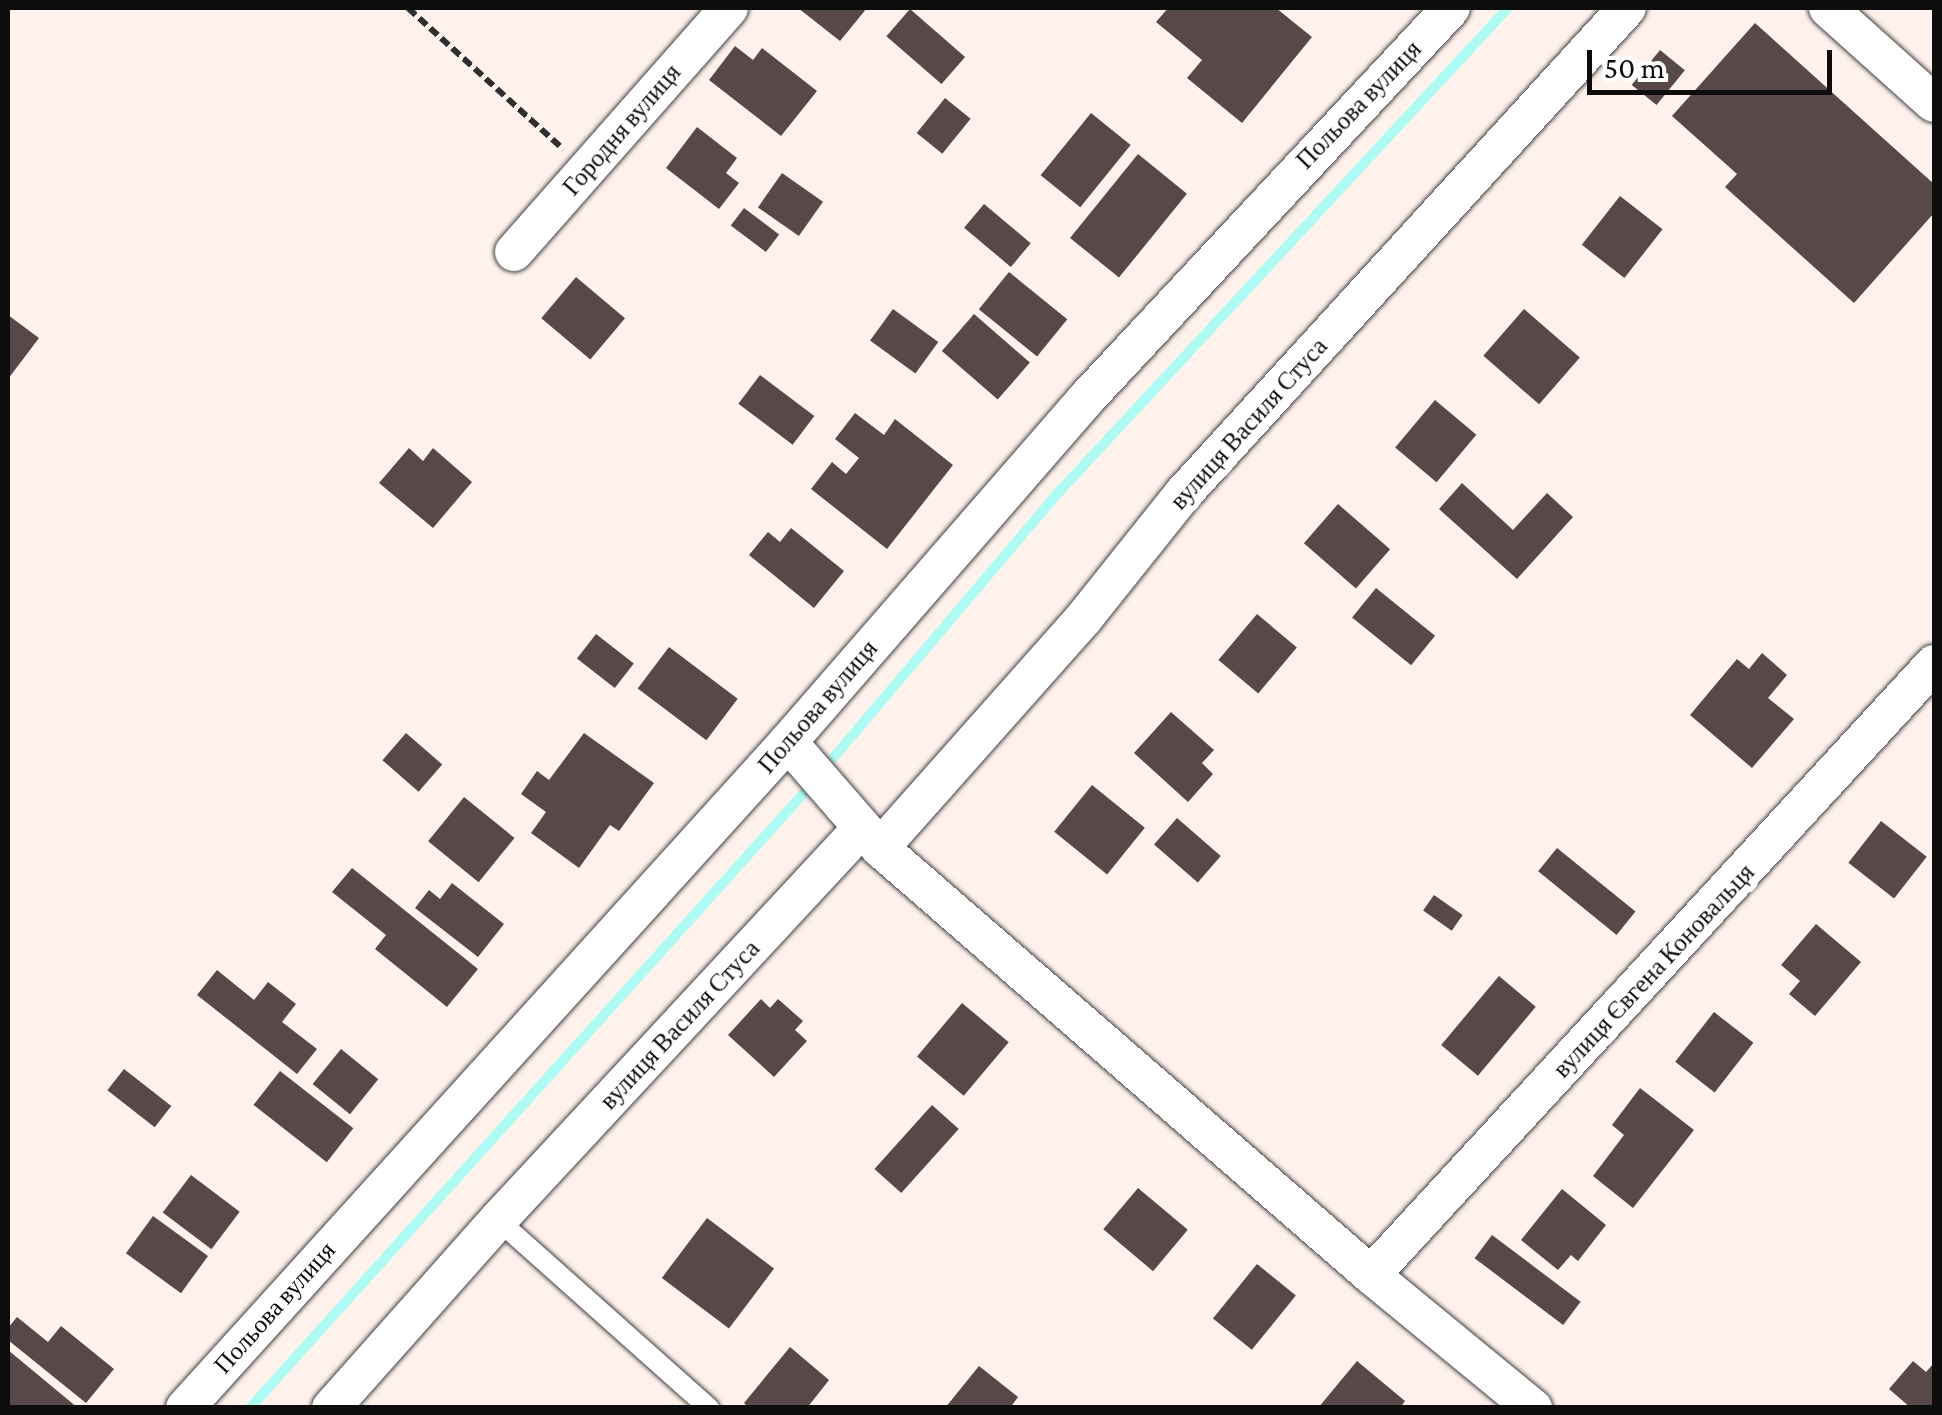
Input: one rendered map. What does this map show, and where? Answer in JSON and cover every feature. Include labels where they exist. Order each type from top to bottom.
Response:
[{"type":"street","name":"Городня вулиця","points":[[514,252],[729,8]]},
{"type":"street","name":"Польова вулиця","points":[[185,1408],[788,742],[1112,371],[1450,8]]},
{"type":"street","name":"вулиця Василя Стуса","points":[[332,1408],[498,1220],[1084,618],[1183,494],[1628,8]]},
{"type":"street","points":[[1828,8],[1934,103]]},
{"type":"street","name":"вулиця Євгена Коновальця","points":[[1371,1274],[1934,664]]},
{"type":"street","points":[[788,742],[870,839],[1371,1274],[1533,1408]]},
{"type":"lane","points":[[498,1220],[710,1408]]},
{"type":"path","points":[[408,8],[586,170]]},
{"type":"building","points":[[798,8],[867,8],[840,41]]},
{"type":"building","points":[[1168,8],[1276,8],[1312,37],[1242,123],[1187,78],[1202,60],[1156,22]]},
{"type":"building","points":[[910,9],[965,57],[941,84],[886,36]]},
{"type":"building","points":[[1755,23],[1934,184],[1934,213],[1854,303],[1725,187],[1737,174],[1672,116]]},
{"type":"building","points":[[735,46],[753,60],[762,48],[817,91],[781,136],[709,80]]},
{"type":"building","points":[[1660,50],[1685,70],[1657,105],[1632,85]]},
{"type":"building","points":[[945,98],[971,119],[942,154],[917,133]]},
{"type":"building","points":[[1091,113],[1131,145],[1080,207],[1041,175]]},
{"type":"building","points":[[697,127],[737,158],[726,173],[739,183],[719,209],[666,168]]},
{"type":"building","points":[[1138,154],[1187,194],[1119,278],[1070,238]]},
{"type":"building","points":[[782,173],[823,202],[799,236],[758,207]]},
{"type":"building","points":[[1620,196],[1663,229],[1624,278],[1582,245]]},
{"type":"building","points":[[984,204],[1031,243],[1011,267],[964,228]]},
{"type":"building","points":[[744,208],[779,234],[766,252],[731,226]]},
{"type":"building","points":[[1009,272],[1067,319],[1037,357],[979,309]]},
{"type":"building","points":[[576,277],[625,318],[590,360],[541,318]]},
{"type":"building","points":[[893,309],[938,342],[915,373],[870,341]]},
{"type":"building","points":[[1524,309],[1580,358],[1539,404],[1483,356]]},
{"type":"building","points":[[974,314],[1030,363],[998,400],[942,351]]},
{"type":"building","points":[[8,315],[39,338],[8,379]]},
{"type":"building","points":[[760,375],[814,416],[793,445],[738,404]]},
{"type":"building","points":[[1435,400],[1476,435],[1437,482],[1395,447]]},
{"type":"building","points":[[855,413],[884,435],[895,419],[953,465],[887,549],[811,489],[832,462],[846,474],[859,458],[835,439]]},
{"type":"building","points":[[409,448],[423,461],[433,448],[472,482],[433,528],[379,483]]},
{"type":"building","points":[[1462,483],[1513,530],[1547,493],[1573,517],[1517,579],[1439,509]]},
{"type":"building","points":[[1338,504],[1390,549],[1356,589],[1304,543]]},
{"type":"building","points":[[791,528],[844,571],[814,608],[749,555],[768,532],[780,542]]},
{"type":"building","points":[[1376,588],[1435,636],[1411,665],[1352,618]]},
{"type":"building","points":[[1257,614],[1297,647],[1258,693],[1218,660]]},
{"type":"building","points":[[596,634],[634,664],[615,688],[577,658]]},
{"type":"building","points":[[669,647],[738,699],[706,740],[638,689]]},
{"type":"building","points":[[1762,653],[1787,675],[1768,698],[1794,719],[1752,768],[1690,715],[1737,659],[1749,669]]},
{"type":"building","points":[[1171,712],[1214,750],[1202,763],[1213,774],[1188,802],[1134,753]]},
{"type":"building","points":[[406,733],[442,764],[419,792],[382,760]]},
{"type":"building","points":[[584,733],[654,783],[619,831],[610,825],[579,868],[531,833],[546,812],[521,794],[537,771],[549,780]]},
{"type":"building","points":[[1092,785],[1145,828],[1107,874],[1054,832]]},
{"type":"building","points":[[464,797],[515,838],[479,882],[428,841]]},
{"type":"building","points":[[1177,818],[1221,856],[1198,882],[1154,844]]},
{"type":"building","points":[[1881,821],[1927,857],[1894,898],[1848,863]]},
{"type":"building","points":[[1557,848],[1635,912],[1617,935],[1538,871]]},
{"type":"building","points":[[352,868],[478,969],[447,1007],[375,949],[386,935],[332,892]]},
{"type":"building","points":[[452,883],[504,924],[478,957],[415,908],[429,890],[440,899]]},
{"type":"building","points":[[1434,895],[1463,915],[1452,931],[1423,911]]},
{"type":"building","points":[[1816,924],[1861,962],[1815,1016],[1789,994],[1800,981],[1781,965]]},
{"type":"building","points":[[217,970],[254,1000],[268,982],[296,1004],[282,1022],[317,1049],[297,1074],[197,995]]},
{"type":"building","points":[[1499,976],[1536,1007],[1478,1076],[1441,1045]]},
{"type":"building","points":[[761,999],[770,1008],[778,999],[803,1021],[795,1030],[807,1041],[774,1077],[728,1035]]},
{"type":"building","points":[[962,1003],[1009,1042],[964,1096],[917,1057]]},
{"type":"building","points":[[1714,1012],[1753,1043],[1715,1092],[1675,1062]]},
{"type":"building","points":[[341,1049],[378,1079],[350,1114],[313,1084]]},
{"type":"building","points":[[124,1069],[171,1106],[155,1127],[107,1090]]},
{"type":"building","points":[[280,1071],[353,1128],[327,1162],[254,1105]]},
{"type":"building","points":[[1640,1088],[1694,1130],[1633,1208],[1593,1176],[1624,1135],[1612,1125]]},
{"type":"building","points":[[932,1105],[959,1129],[901,1193],[874,1169]]},
{"type":"building","points":[[191,1175],[240,1212],[211,1249],[163,1213]]},
{"type":"building","points":[[1138,1188],[1188,1230],[1153,1271],[1103,1229]]},
{"type":"building","points":[[1562,1189],[1606,1225],[1578,1261],[1571,1255],[1558,1270],[1521,1240]]},
{"type":"building","points":[[153,1216],[208,1256],[181,1293],[126,1253]]},
{"type":"building","points":[[707,1218],[774,1269],[729,1328],[662,1278]]},
{"type":"building","points":[[1492,1235],[1581,1302],[1563,1325],[1475,1258]]},
{"type":"building","points":[[1257,1264],[1296,1295],[1252,1350],[1213,1318]]},
{"type":"building","points":[[17,1317],[48,1342],[61,1326],[114,1369],[86,1403],[8,1340],[8,1328]]},
{"type":"building","points":[[790,1347],[829,1380],[807,1408],[749,1408],[744,1403]]},
{"type":"building","points":[[8,1350],[78,1408],[8,1408]]},
{"type":"building","points":[[1357,1361],[1405,1401],[1400,1408],[1318,1408]]},
{"type":"building","points":[[1913,1361],[1926,1372],[1934,1363],[1934,1408],[1911,1408],[1889,1389]]},
{"type":"building","points":[[979,1366],[1018,1397],[1010,1408],[945,1408]]},
{"type":"waterway","points":[[834,757],[1059,492],[1508,8]]},
{"type":"waterway","points":[[250,1408],[803,794]]}]
